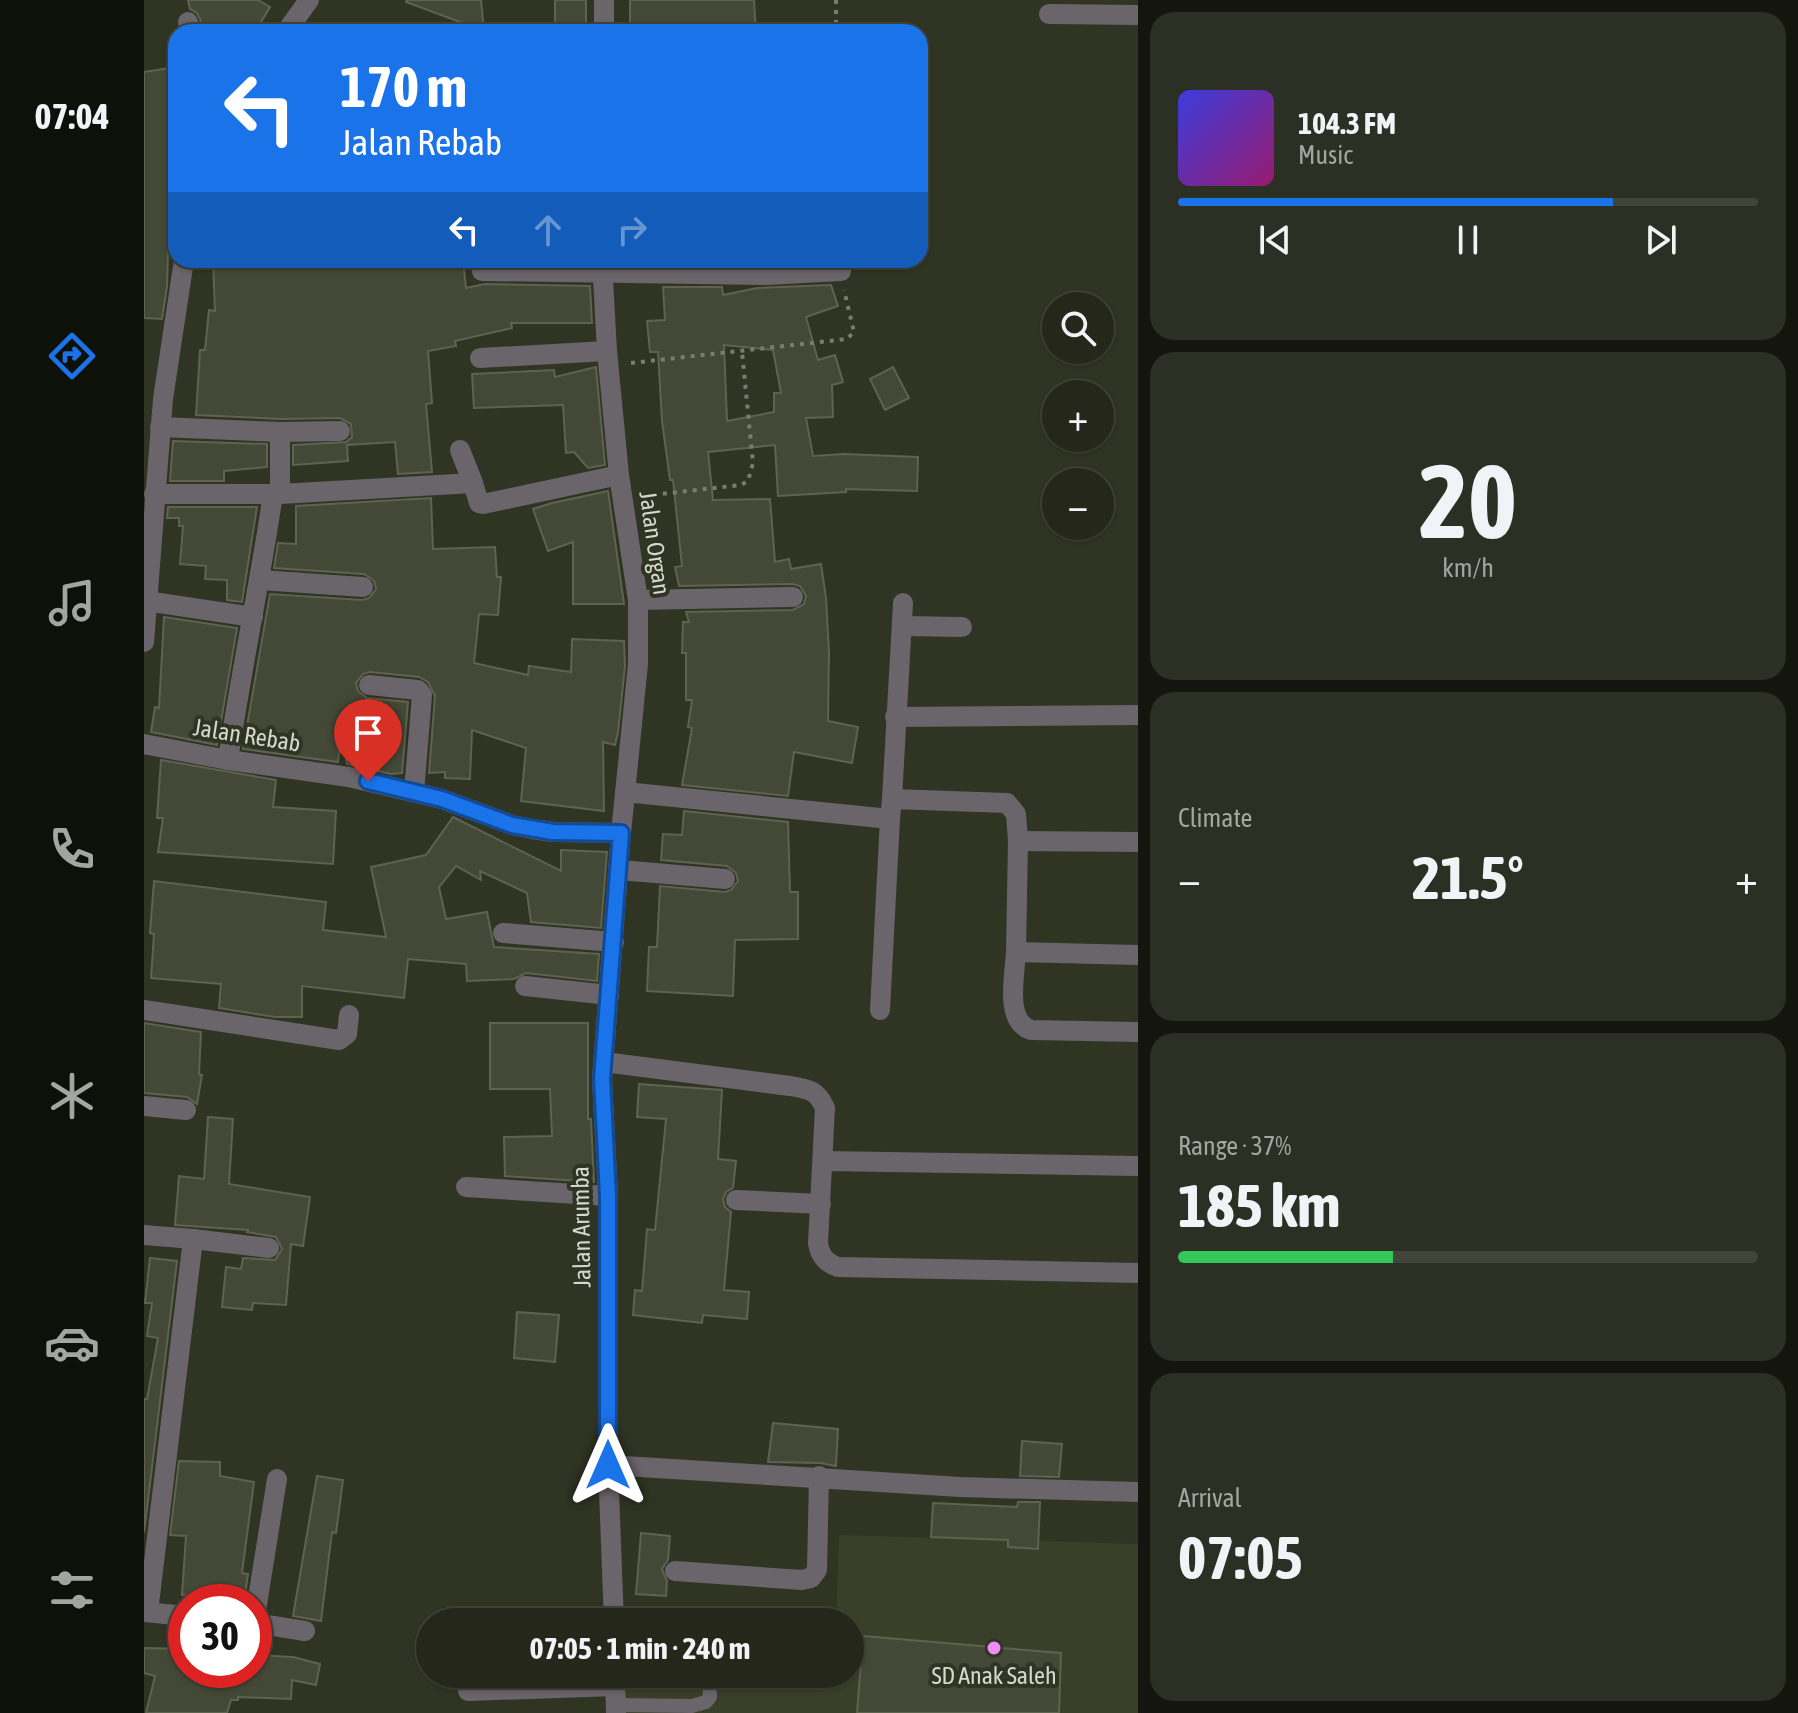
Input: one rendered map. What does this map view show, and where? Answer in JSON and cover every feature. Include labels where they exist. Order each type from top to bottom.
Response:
[{"type":"street","points":[[292,24],[309,0]]},
{"type":"street","points":[[604,0],[604,24]]},
{"type":"street","points":[[1049,14],[1138,15]]},
{"type":"street","points":[[144,642],[146,575],[160,427],[183,268]]},
{"type":"street","points":[[482,271],[554,268]]},
{"type":"street","name":"Jalan Organ","points":[[602,268],[619,475],[638,600],[638,664],[621,833]]},
{"type":"street","points":[[639,268],[768,275],[841,271]]},
{"type":"street","points":[[480,358],[608,358]]},
{"type":"street","points":[[160,427],[340,431]]},
{"type":"street","points":[[228,760],[243,662],[276,494],[280,432]]},
{"type":"street","points":[[460,450],[479,503],[619,475]]},
{"type":"street","points":[[154,494],[276,494],[473,483]]},
{"type":"street","points":[[260,580],[363,587]]},
{"type":"street","points":[[638,600],[793,597]]},
{"type":"street","points":[[146,601],[253,617]]},
{"type":"street","points":[[880,1010],[903,603]]},
{"type":"street","points":[[902,626],[962,627]]},
{"type":"street","points":[[369,685],[418,690],[422,695],[414,792]]},
{"type":"street","points":[[895,717],[1138,715]]},
{"type":"street","name":"Jalan Rebab","points":[[144,744],[228,760],[349,777],[442,799],[512,825],[533,829],[621,833]]},
{"type":"street","points":[[625,792],[891,809],[1007,803],[1016,814],[1018,841],[1014,1008],[1017,1021],[1023,1028],[1031,1030],[1138,1032]]},
{"type":"street","name":"Jalan Arumba","points":[[613,1608],[608,1465],[608,1196],[602,1079],[621,833]]},
{"type":"street","points":[[1018,841],[1138,842]]},
{"type":"street","points":[[620,870],[725,879]]},
{"type":"street","points":[[503,933],[614,942]]},
{"type":"street","points":[[1016,952],[1138,955]]},
{"type":"street","points":[[525,986],[609,995]]},
{"type":"street","points":[[144,1010],[339,1040],[347,1034],[349,1015]]},
{"type":"street","points":[[604,1062],[812,1089],[820,1095],[825,1108],[819,1250],[824,1259],[838,1267],[1138,1273]]},
{"type":"street","points":[[144,1106],[186,1110]]},
{"type":"street","points":[[823,1161],[1138,1166]]},
{"type":"street","points":[[466,1187],[608,1196]]},
{"type":"street","points":[[736,1200],[821,1204]]},
{"type":"street","points":[[144,1235],[269,1248]]},
{"type":"street","points":[[168,1614],[146,1612],[193,1239]]},
{"type":"street","points":[[608,1465],[960,1487],[1138,1492]]},
{"type":"street","points":[[675,1571],[802,1580],[811,1578],[817,1570],[819,1476]]},
{"type":"street","points":[[260,1584],[277,1479]]},
{"type":"street","points":[[272,1626],[305,1631]]},
{"type":"street","points":[[468,1691],[616,1695]]},
{"type":"lane","points":[[616,1695],[699,1705],[710,1697],[710,1688]]},
{"type":"path","points":[[836,0],[836,24]]},
{"type":"path","points":[[608,358],[742,352],[847,339],[853,334],[841,271]]},
{"type":"path","points":[[623,498],[741,485],[748,481],[753,463],[742,352]]},
{"type":"shaded area","name":"SD Anak Saleh","points":[[839,1535],[1138,1544],[1138,1713],[626,1713],[626,1688],[864,1688],[864,1608],[836,1608]]},
{"type":"building","points":[[188,0],[258,0],[270,7],[260,24],[201,24],[197,13],[190,9]]},
{"type":"building","points":[[481,0],[483,24],[465,24],[406,2]]},
{"type":"building","points":[[555,0],[586,0],[586,24],[555,24]]},
{"type":"building","points":[[630,0],[754,0],[756,24],[630,24]]},
{"type":"building","points":[[168,68],[168,252],[162,319],[144,318],[144,72]]},
{"type":"building","points":[[213,268],[464,268],[466,288],[485,284],[590,286],[592,323],[511,323],[512,328],[455,341],[456,346],[428,351],[432,403],[426,404],[432,472],[398,474],[395,442],[347,445],[348,461],[293,465],[293,445],[346,442],[352,437],[351,424],[340,418],[196,415],[200,350],[205,350],[209,310],[215,311]]},
{"type":"building","points":[[831,285],[838,306],[806,317],[818,360],[835,355],[843,382],[832,385],[833,417],[806,418],[813,456],[918,457],[917,491],[846,489],[846,492],[778,496],[775,445],[708,452],[713,500],[770,499],[775,562],[789,559],[791,569],[821,564],[829,652],[828,721],[858,727],[852,763],[794,752],[788,796],[682,785],[692,728],[688,727],[692,700],[686,700],[686,653],[682,653],[683,622],[689,622],[686,612],[793,610],[804,604],[806,596],[800,586],[793,584],[679,586],[675,567],[682,566],[673,480],[670,480],[662,421],[658,352],[650,352],[647,321],[665,320],[663,287],[722,287],[723,295],[757,288]],"holes":[[[724,345],[773,350],[781,393],[774,393],[774,412],[727,421]]]},
{"type":"building","points":[[596,367],[605,465],[588,468],[574,452],[566,453],[563,405],[474,408],[472,374],[554,370],[555,377]]},
{"type":"building","points":[[893,367],[909,398],[885,410],[870,379]]},
{"type":"building","points":[[173,441],[267,444],[267,467],[224,471],[224,481],[170,481]]},
{"type":"building","points":[[608,491],[624,604],[573,604],[573,542],[548,551],[533,509]]},
{"type":"building","points":[[431,498],[433,549],[495,547],[497,577],[501,577],[498,615],[479,614],[474,663],[528,675],[529,666],[571,672],[572,639],[624,641],[625,666],[618,732],[615,745],[603,742],[604,811],[521,801],[526,748],[472,730],[470,779],[445,778],[445,772],[429,773],[435,696],[428,682],[419,677],[370,672],[363,674],[356,683],[358,691],[367,698],[408,702],[402,773],[391,774],[347,764],[341,736],[338,762],[243,749],[270,594],[362,600],[369,598],[376,589],[374,581],[364,574],[274,568],[278,543],[296,544],[296,506]]},
{"type":"building","points":[[168,507],[257,507],[242,602],[227,600],[227,580],[205,579],[206,566],[180,564],[183,526],[179,526],[179,518],[167,518]]},
{"type":"building","points":[[164,617],[237,628],[217,745],[151,732],[155,707],[159,708]]},
{"type":"building","points":[[161,760],[276,780],[273,807],[336,811],[333,864],[158,852],[163,818],[157,818]]},
{"type":"building","points":[[684,811],[788,822],[790,892],[798,892],[798,939],[735,940],[733,996],[647,991],[649,947],[657,947],[660,886],[725,892],[738,881],[736,873],[727,866],[661,860],[663,834],[682,835]]},
{"type":"building","points":[[453,817],[561,871],[561,850],[607,852],[601,928],[531,922],[527,893],[480,871],[481,880],[456,866],[439,887],[446,919],[487,912],[494,947],[599,954],[597,981],[526,973],[514,979],[467,981],[466,964],[408,959],[404,998],[302,986],[302,1017],[275,1017],[219,1008],[221,984],[151,978],[154,881],[326,902],[323,930],[386,937],[371,867],[426,855]]},
{"type":"building","points":[[144,1023],[201,1032],[199,1074],[202,1075],[197,1104],[187,1097],[144,1093]]},
{"type":"building","points":[[490,1023],[588,1023],[588,1119],[591,1119],[594,1182],[505,1176],[504,1137],[552,1136],[550,1089],[490,1089]]},
{"type":"building","points":[[639,1084],[722,1090],[718,1159],[736,1161],[733,1188],[726,1192],[723,1199],[725,1207],[731,1212],[724,1290],[749,1292],[747,1319],[703,1315],[702,1323],[633,1315],[635,1290],[642,1291],[647,1229],[655,1230],[666,1119],[637,1117]]},
{"type":"building","points":[[208,1117],[233,1119],[229,1184],[310,1197],[303,1246],[291,1244],[286,1305],[253,1303],[252,1310],[222,1307],[226,1267],[241,1269],[243,1258],[275,1260],[282,1249],[276,1237],[248,1230],[175,1225],[179,1176],[204,1179]]},
{"type":"building","points":[[150,1258],[177,1261],[144,1533],[144,1399],[147,1399],[158,1338],[147,1336],[152,1303],[145,1303]]},
{"type":"building","points":[[517,1312],[559,1315],[555,1362],[514,1358]]},
{"type":"building","points":[[773,1423],[838,1429],[836,1466],[768,1462]]},
{"type":"building","points":[[1022,1441],[1062,1444],[1059,1477],[1020,1476]]},
{"type":"building","points":[[179,1461],[220,1462],[220,1476],[254,1482],[242,1573],[248,1574],[247,1584],[183,1584],[186,1536],[170,1535]]},
{"type":"building","points":[[317,1476],[343,1480],[336,1533],[332,1532],[321,1621],[293,1616]]},
{"type":"building","points":[[1018,1502],[1040,1502],[1038,1549],[1008,1547],[1008,1540],[931,1537],[933,1503],[1017,1507]]},
{"type":"building","points":[[641,1533],[670,1536],[668,1560],[662,1569],[667,1581],[666,1596],[636,1594]]},
{"type":"building","points":[[864,1636],[1061,1653],[1059,1713],[857,1713],[859,1688],[864,1688]]},
{"type":"building","points":[[144,1648],[168,1649],[168,1688],[272,1688],[272,1656],[293,1657],[320,1664],[316,1685],[292,1680],[291,1699],[238,1697],[238,1700],[231,1700],[227,1713],[146,1713],[155,1676],[144,1673]]},
{"type":"place","name":"SD Anak Saleh","points":[[994,1648]]},
{"type":"route","points":[[368,781],[442,799],[512,825],[553,832],[621,833],[602,1079],[608,1196],[608,1465]]}]
